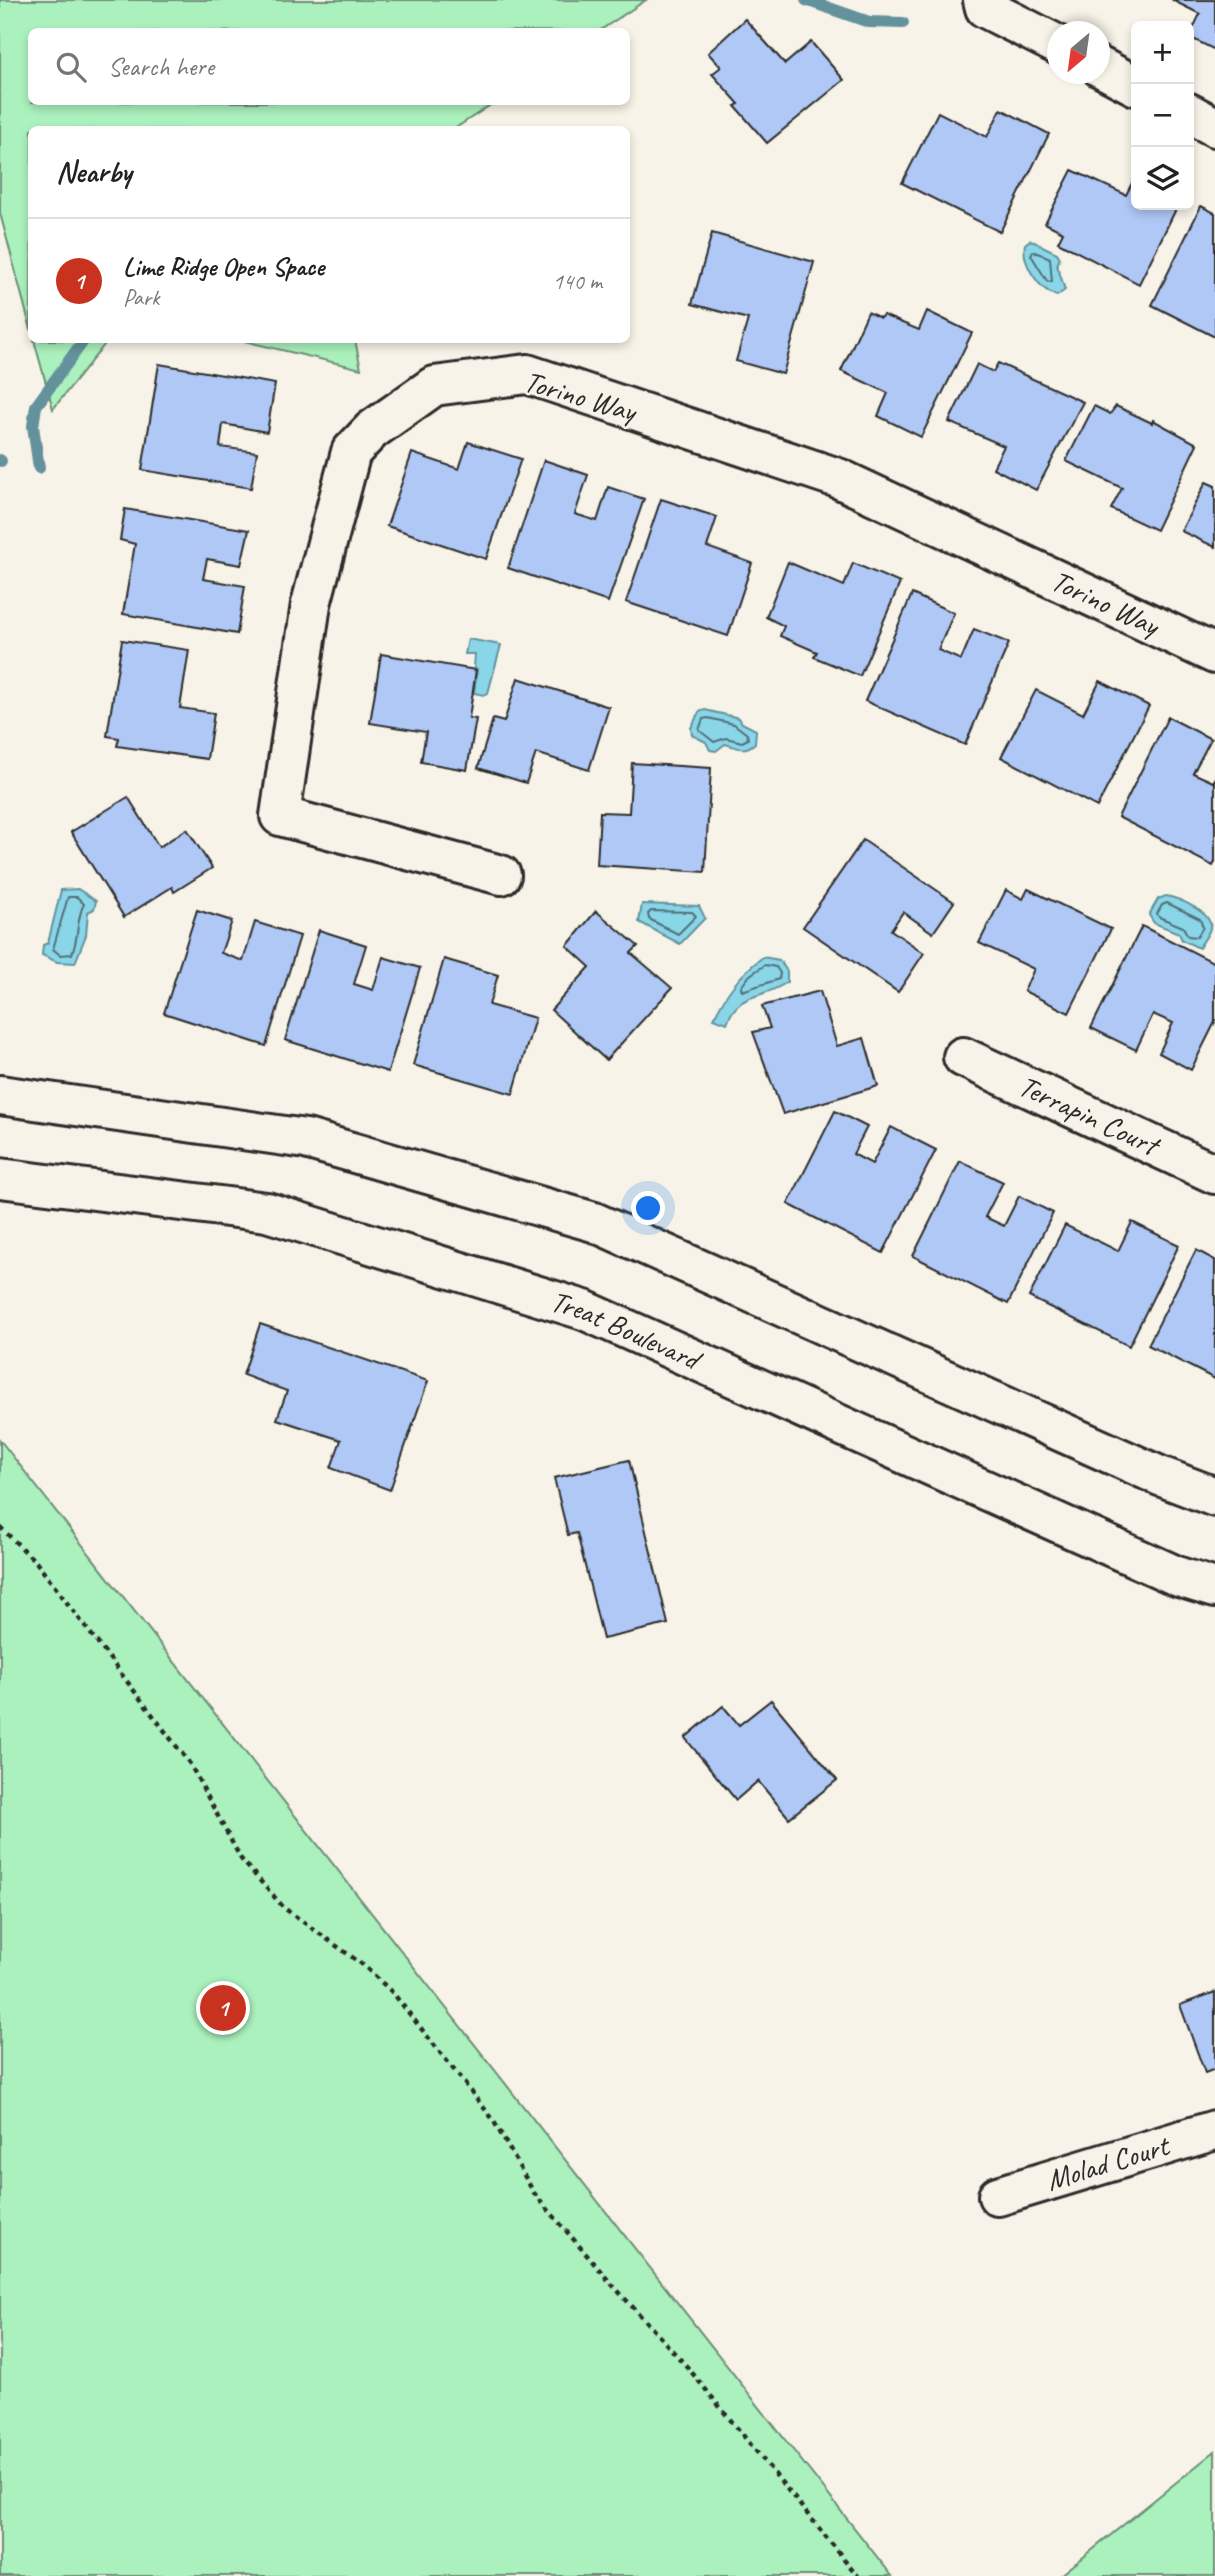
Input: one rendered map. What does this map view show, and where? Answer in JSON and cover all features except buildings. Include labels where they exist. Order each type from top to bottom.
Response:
[{"type":"main road","points":[[984,4],[1047,39]]},
{"type":"main road","points":[[1110,72],[1132,84]]},
{"type":"main road","points":[[1194,116],[1215,127]]},
{"type":"main road","name":"Torino Way","points":[[501,875],[280,816],[311,604],[351,452],[372,430],[434,386],[527,374],[838,478],[1215,654]]},
{"type":"main road","name":"Terrapin Court","points":[[963,1057],[1215,1174]]},
{"type":"main road","points":[[0,1095],[306,1139],[594,1222],[1160,1476],[1215,1497]]},
{"type":"main road","name":"Treat Boulevard","points":[[0,1178],[267,1212],[583,1311],[1179,1577],[1215,1588]]},
{"type":"main road","name":"Molad Court","points":[[998,2196],[1215,2130]]},
{"type":"path","points":[[0,1527],[36,1562],[190,1764],[249,1869],[284,1908],[363,1965],[393,1993],[492,2118],[534,2193],[689,2369],[858,2576]]},
{"type":"green space","points":[[0,0],[646,0],[604,28],[28,28],[28,105],[490,105],[459,126],[28,126],[28,319],[0,213]]},
{"type":"green space","points":[[35,343],[106,343],[53,409]]},
{"type":"green space","points":[[253,343],[356,343],[361,369]]},
{"type":"green space","points":[[0,1440],[892,2576],[0,2576]]},
{"type":"green space","points":[[1215,2451],[1215,2576],[1060,2576]]},
{"type":"water","points":[[1030,240],[1057,253],[1060,258],[1057,265],[1065,290],[1057,296],[1038,282],[1029,267],[1024,251],[1025,244]]},
{"type":"water","points":[[468,639],[501,645],[488,693],[484,695],[474,693],[477,669],[474,668],[475,654],[465,654]]},
{"type":"water","points":[[705,710],[739,718],[742,723],[756,730],[755,743],[744,749],[725,744],[716,751],[710,750],[706,742],[692,735],[691,728],[699,712]]},
{"type":"water","points":[[78,889],[96,901],[94,909],[88,912],[86,935],[75,963],[57,962],[42,955],[43,945],[48,943],[61,890]]},
{"type":"water","points":[[1166,896],[1186,903],[1201,912],[1210,922],[1210,928],[1199,948],[1182,940],[1179,933],[1154,923],[1149,915],[1158,899]]},
{"type":"water","points":[[642,904],[699,906],[705,918],[680,944],[639,922]]},
{"type":"water","points":[[763,957],[779,960],[787,971],[787,982],[745,1000],[738,1005],[727,1023],[714,1018],[734,984]]},
{"type":"waterway","points":[[806,0],[869,22],[903,23]]},
{"type":"waterway","points":[[39,468],[33,426],[36,406],[82,343]]},
{"type":"place","name":"Lime Ridge Open Space","points":[[223,2008]]}]
